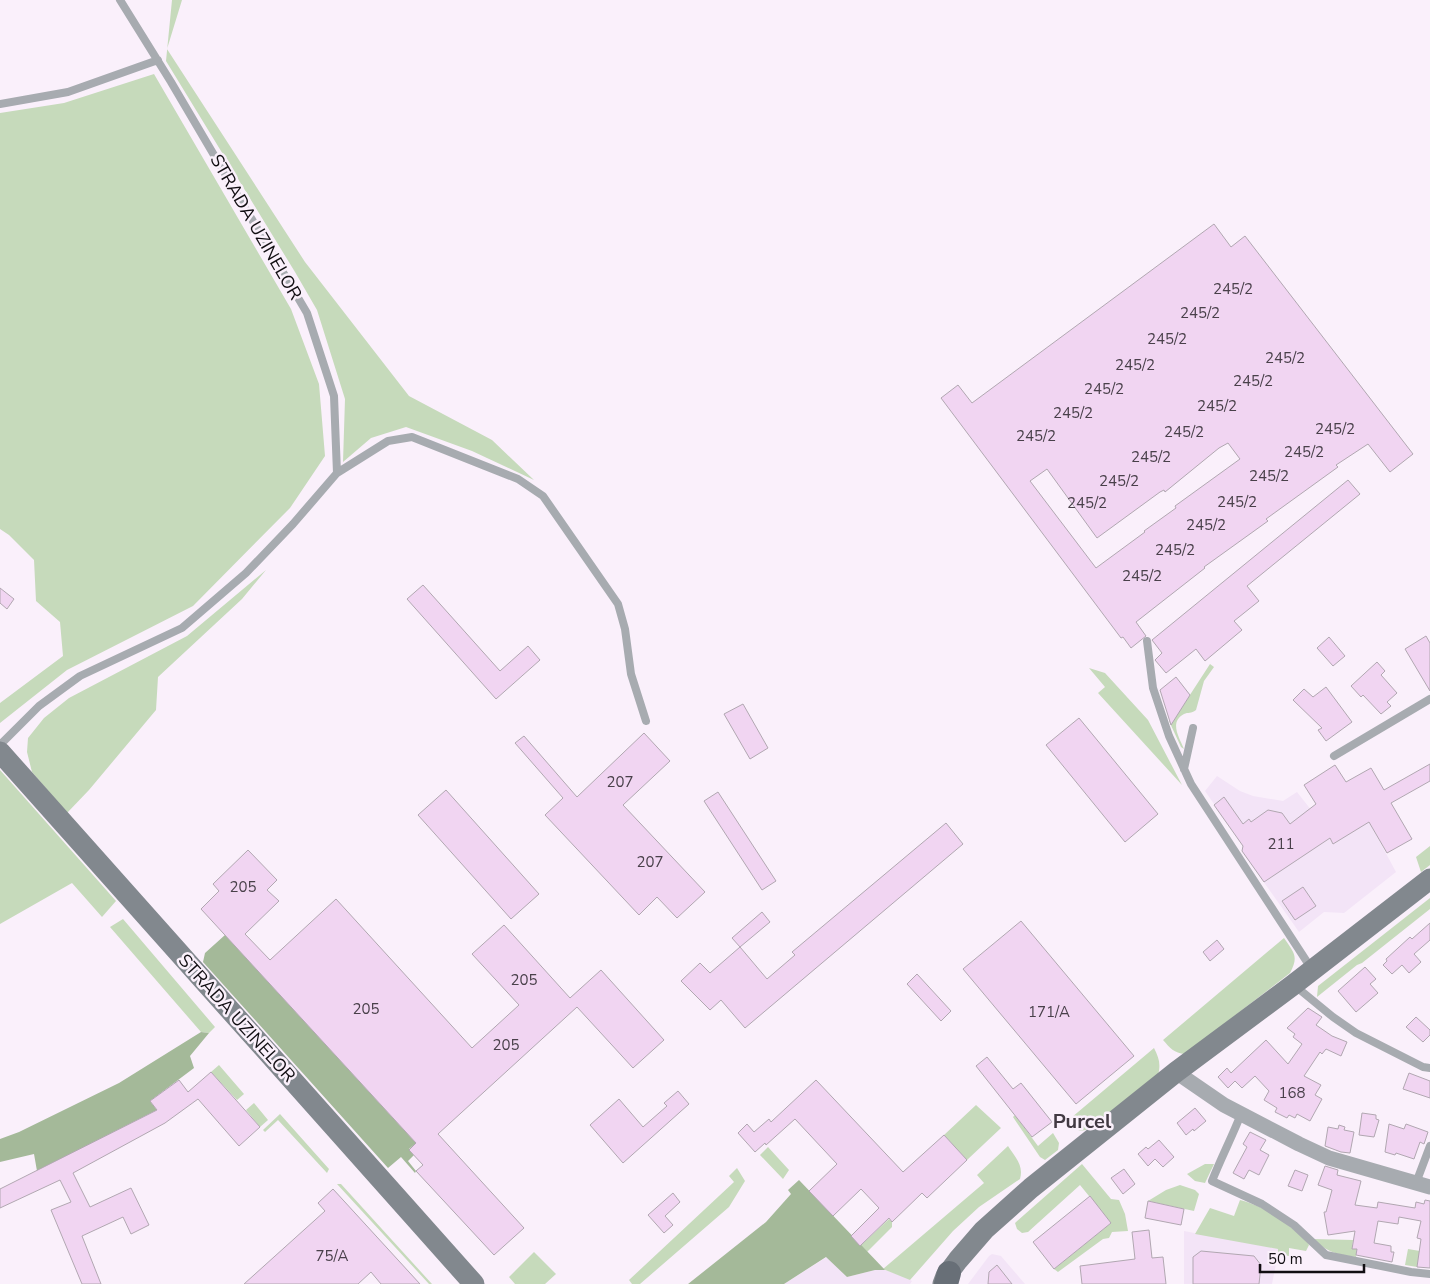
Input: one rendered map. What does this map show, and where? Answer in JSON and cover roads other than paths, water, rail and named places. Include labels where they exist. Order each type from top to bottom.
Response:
[{"type":"street","name":"STRADA UZINELOR","points":[[0,752],[474,1284]]},
{"type":"street","points":[[944,1280],[962,1254],[996,1218],[1176,1072],[1293,985],[1430,879]]},
{"type":"street","points":[[1176,1072],[1224,1105],[1329,1158],[1423,1185]]},
{"type":"lane","name":"STRADA UZINELOR","points":[[120,0],[158,60],[307,313],[334,396],[338,473]]},
{"type":"lane","points":[[0,104],[68,92],[158,60]]},
{"type":"lane","points":[[0,745],[39,706],[80,676],[182,628],[246,573],[338,473],[388,441],[412,437],[518,479],[543,496],[618,604],[625,629],[631,674],[646,720]]},
{"type":"lane","points":[[1147,641],[1153,688],[1169,736],[1191,784],[1312,970]]},
{"type":"lane","points":[[1334,756],[1430,699]]},
{"type":"lane","points":[[1184,769],[1193,728]]},
{"type":"lane","points":[[1293,985],[1356,1033],[1423,1067],[1430,1068]]},
{"type":"lane","points":[[1241,1114],[1231,1141],[1218,1164],[1212,1181],[1262,1204],[1294,1225],[1326,1255],[1430,1274]]},
{"type":"lane","points":[[1423,1185],[1430,1146]]},
{"type":"district","name":"Purcel","points":[[1082,1121]]}]
